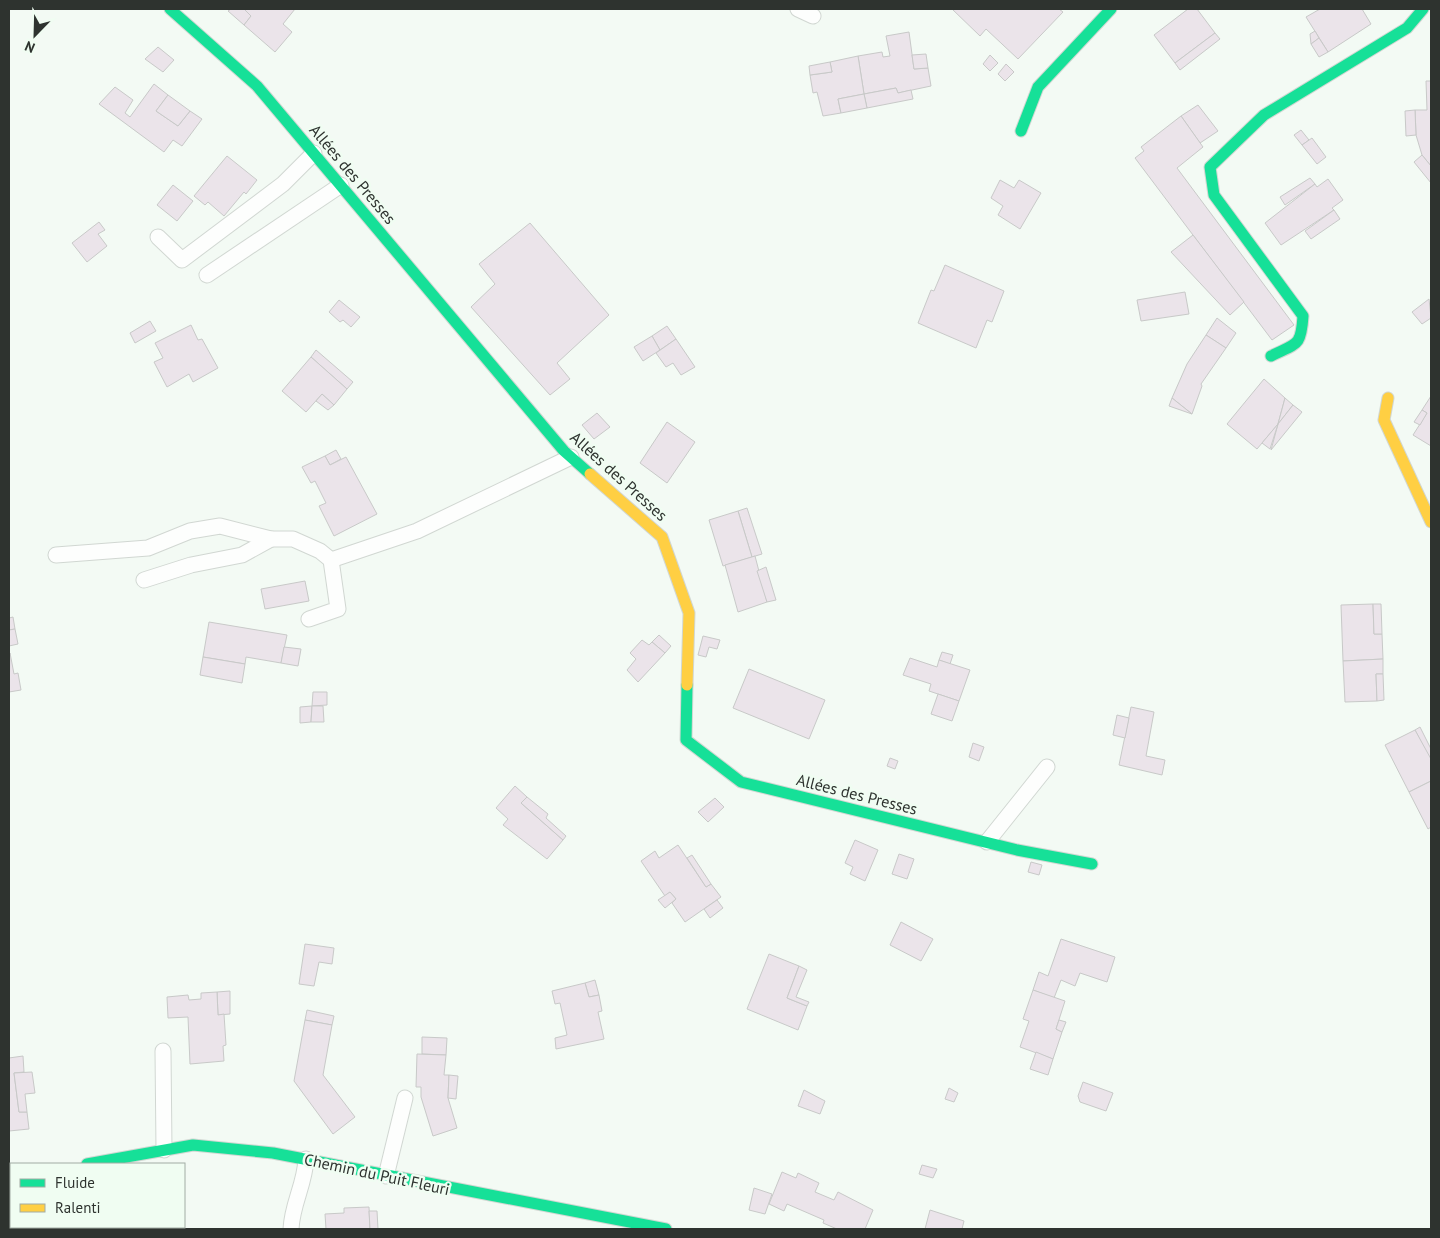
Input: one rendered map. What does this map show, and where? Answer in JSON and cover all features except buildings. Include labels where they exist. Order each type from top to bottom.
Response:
[{"type":"street","name":"Allées des Presses","points":[[170,9],[257,86],[571,457],[662,537],[689,613],[686,740],[741,782],[987,842],[1092,864]]},
{"type":"street","points":[[1021,131],[1038,87],[1111,9]]},
{"type":"street","points":[[1271,356],[1295,344],[1302,336],[1303,316],[1214,195],[1210,167],[1264,116],[1406,28],[1422,9]]},
{"type":"street","points":[[1388,398],[1384,420],[1431,522]]},
{"type":"street","name":"Chemin du Puit Fleuri","points":[[91,1163],[193,1145],[273,1153],[386,1176],[586,1222],[666,1229]]},
{"type":"lane","points":[[798,9],[813,16]]},
{"type":"lane","points":[[158,237],[182,260],[283,184],[314,153]]},
{"type":"lane","points":[[207,275],[341,186]]},
{"type":"lane","points":[[331,560],[417,531],[571,457]]},
{"type":"lane","points":[[56,555],[148,548],[190,532],[220,526],[271,539],[293,539],[320,551],[331,560],[338,609],[309,619]]},
{"type":"lane","points":[[144,580],[191,565],[242,555],[271,539]]},
{"type":"lane","points":[[987,842],[1047,766]]},
{"type":"lane","points":[[163,1051],[164,1150]]},
{"type":"lane","points":[[386,1176],[405,1098]]},
{"type":"lane","points":[[291,1229],[291,1212],[305,1176],[306,1159]]},
{"type":"traffic: fast","points":[[170,9],[257,86],[564,451],[590,474]]},
{"type":"traffic: fast","points":[[1021,131],[1038,87],[1111,9]]},
{"type":"traffic: fast","points":[[1271,356],[1296,343],[1301,334],[1303,316],[1214,195],[1210,167],[1264,115],[1407,28],[1423,9]]},
{"type":"traffic: fast","points":[[687,685],[686,740],[741,782],[1017,850],[1092,864]]},
{"type":"traffic: fast","points":[[93,1163],[193,1145],[273,1153],[666,1229]]},
{"type":"traffic: slow","points":[[1388,398],[1384,420],[1431,522]]},
{"type":"traffic: slow","points":[[590,474],[662,537],[689,613],[687,685]]}]
